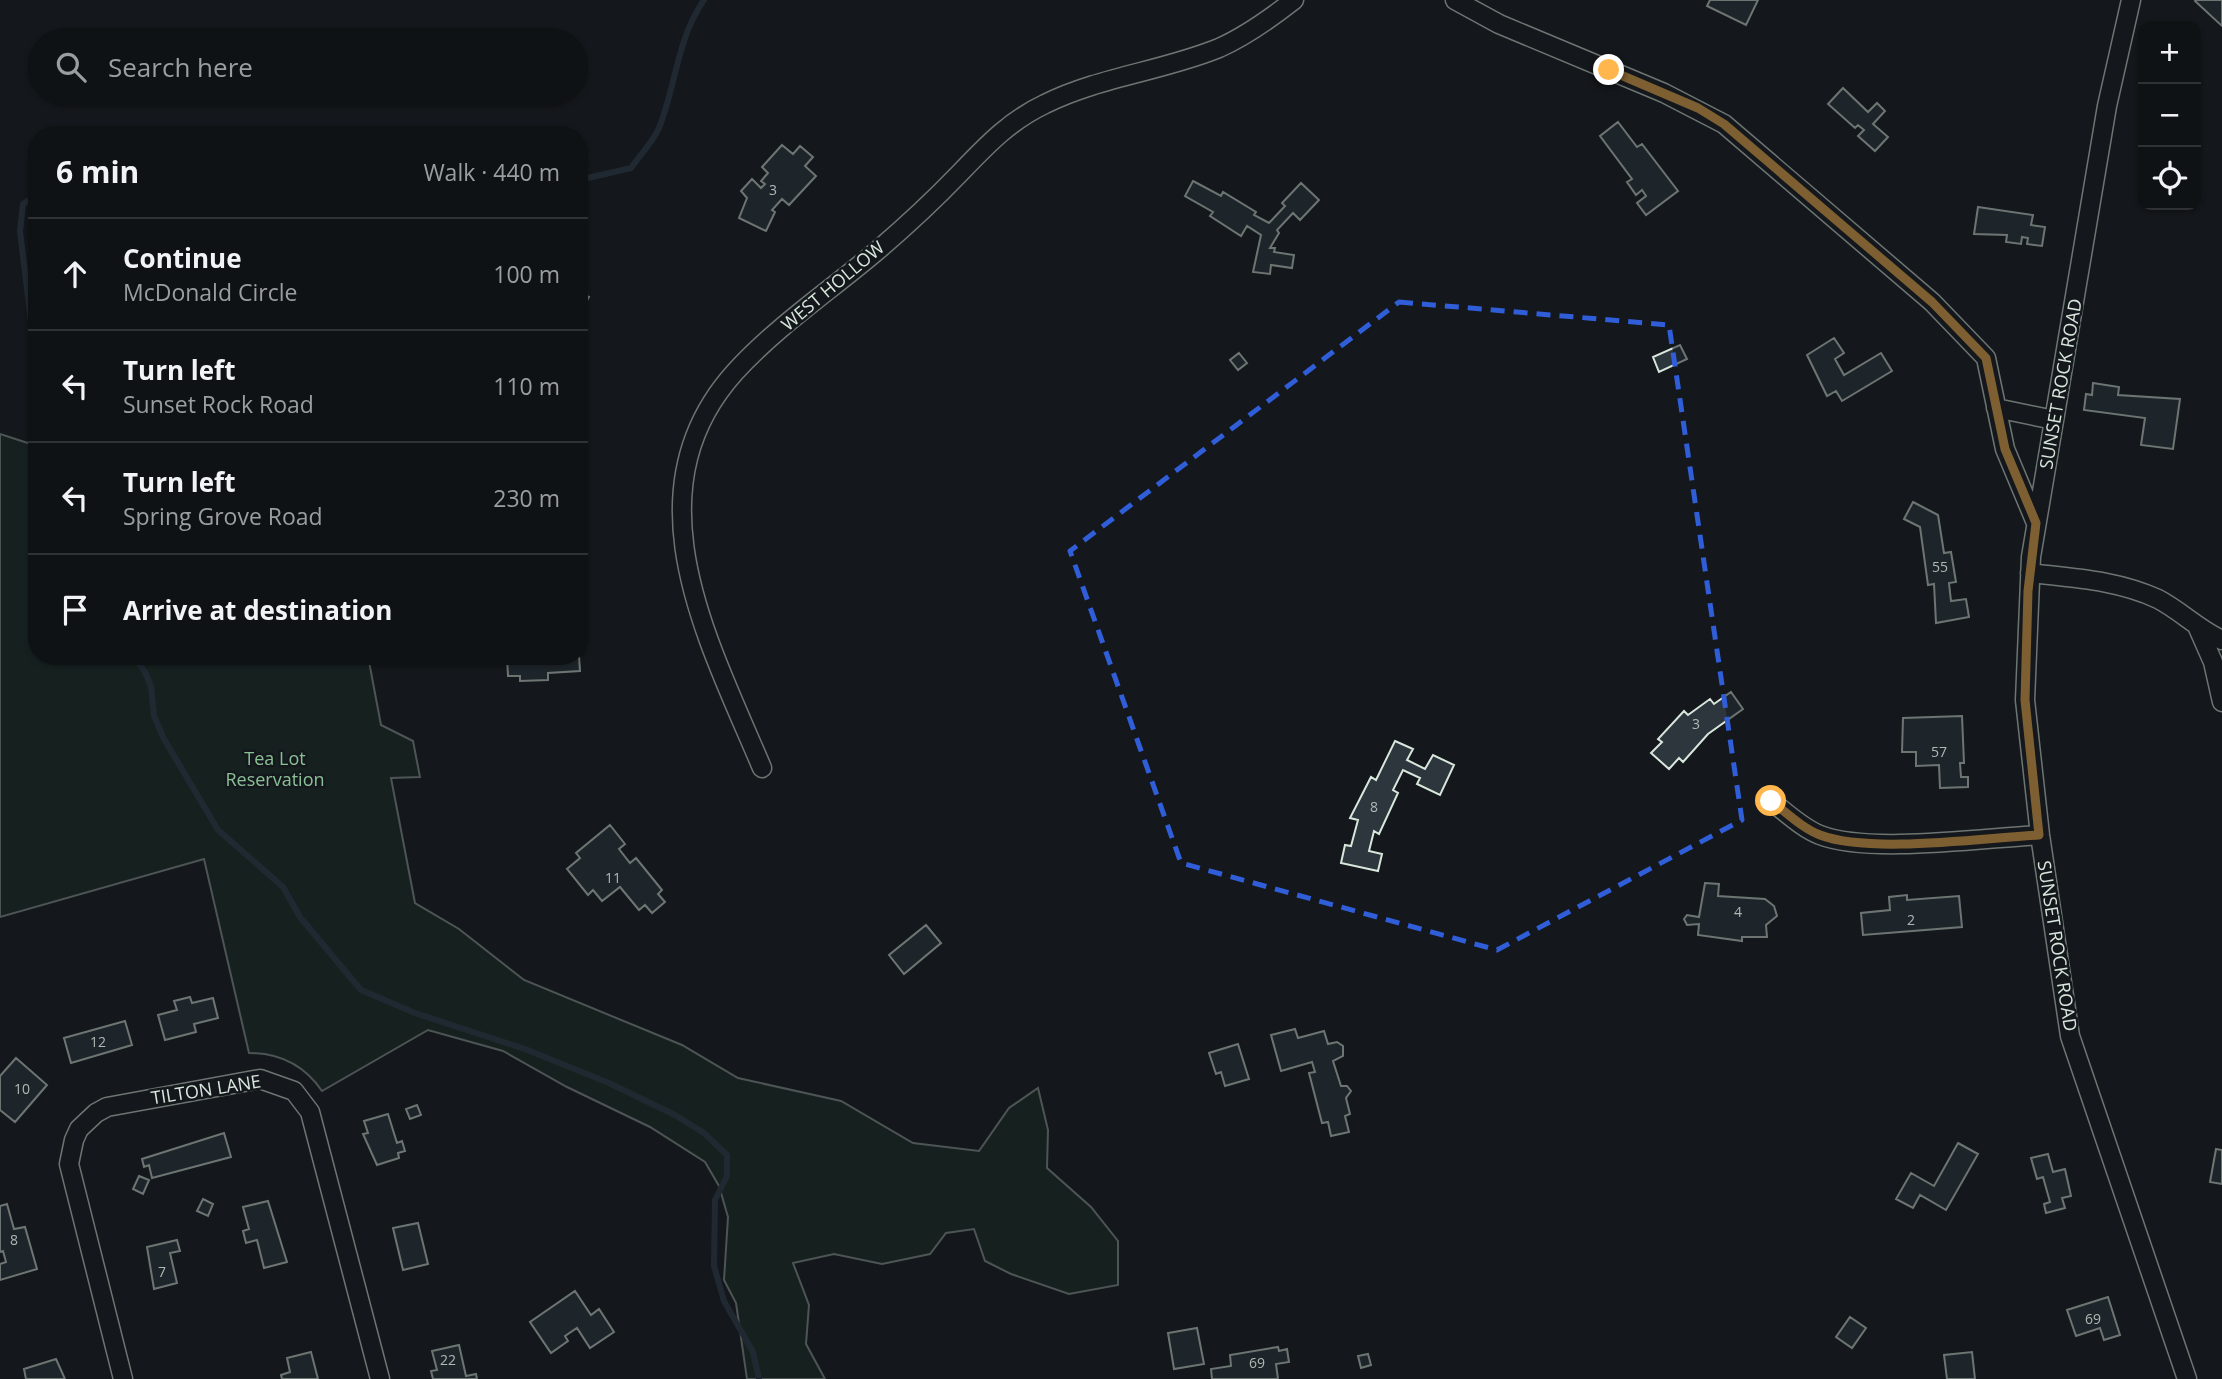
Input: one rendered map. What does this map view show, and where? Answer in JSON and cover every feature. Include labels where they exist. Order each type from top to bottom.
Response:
[{"type":"street","name":"WEST HOLLOW","points":[[762,768],[699,615],[682,543],[682,492],[689,459],[702,422],[723,387],[764,343],[880,248],[1008,125],[1060,97],[1222,46],[1248,33],[1294,0]]},
{"type":"street","points":[[1455,0],[1510,30],[1664,93],[1724,124],[1922,293],[1972,340],[1986,358],[2005,449],[2036,523]]},
{"type":"street","name":"SUNSET ROCK ROAD","points":[[2131,0],[2107,106],[2036,523],[2030,573],[2025,700],[2039,835],[2070,1036],[2187,1379]]},
{"type":"street","points":[[1996,408],[2054,420]]},
{"type":"street","points":[[2030,573],[2126,587],[2167,605],[2198,628],[2222,640]]},
{"type":"street","points":[[2198,628],[2213,662],[2222,702]]},
{"type":"street","points":[[1771,801],[1810,831],[1848,841],[1876,844],[2039,835]]},
{"type":"street","name":"TILTON LANE","points":[[123,1379],[71,1175],[74,1140],[87,1120],[107,1107],[260,1079],[284,1085],[294,1091],[310,1112],[380,1379]]},
{"type":"highlighted area","points":[[1399,302],[1669,325],[1742,820],[1497,950],[1181,863],[1070,551]]},
{"type":"green space","name":"Tea Lot Reservation","points":[[0,434],[28,443],[28,665],[370,665],[381,725],[413,741],[420,777],[391,778],[415,903],[459,929],[524,980],[682,1045],[738,1078],[841,1101],[913,1143],[979,1151],[1009,1108],[1038,1088],[1048,1130],[1047,1168],[1091,1207],[1118,1241],[1118,1285],[1069,1294],[1011,1274],[985,1261],[974,1229],[946,1233],[930,1254],[882,1264],[834,1254],[793,1263],[809,1305],[806,1344],[825,1379],[747,1379],[736,1303],[724,1280],[728,1217],[719,1186],[705,1162],[650,1127],[567,1087],[503,1051],[428,1030],[322,1091],[307,1074],[290,1062],[271,1055],[249,1053],[204,859],[0,917]]},
{"type":"building","points":[[1710,0],[1758,0],[1746,25],[1707,6]]},
{"type":"building","points":[[2222,0],[2222,26],[2195,1]]},
{"type":"building","points":[[1843,88],[1868,112],[1877,103],[1885,111],[1873,124],[1888,137],[1875,151],[1858,136],[1864,130],[1858,125],[1855,128],[1828,104]]},
{"type":"building","points":[[1618,122],[1637,147],[1642,144],[1678,191],[1646,215],[1637,203],[1646,196],[1642,190],[1636,195],[1627,182],[1632,179],[1600,136]]},
{"type":"building","points":[[782,145],[793,154],[800,146],[813,157],[805,166],[816,176],[789,205],[782,199],[772,210],[775,212],[766,231],[739,218],[747,198],[741,191],[752,179],[761,188],[765,184],[761,181],[768,173],[762,167]]},
{"type":"building","points":[[1193,181],[1221,196],[1223,192],[1269,223],[1285,206],[1282,203],[1301,183],[1319,200],[1300,220],[1293,213],[1277,230],[1279,233],[1270,248],[1275,248],[1274,252],[1294,255],[1292,268],[1271,265],[1270,274],[1253,272],[1261,235],[1247,226],[1241,236],[1210,216],[1213,212],[1185,196]]},
{"type":"building","points":[[1978,207],[2033,215],[2031,225],[2045,227],[2042,246],[2027,244],[2028,238],[2022,237],[2021,244],[2006,242],[2007,235],[1974,234]]},
{"type":"building","points":[[1834,338],[1844,353],[1835,359],[1844,375],[1881,353],[1892,371],[1842,401],[1836,391],[1827,396],[1807,355]]},
{"type":"building","points":[[1680,345],[1687,359],[1659,372],[1653,357]]},
{"type":"building","points":[[1239,353],[1247,363],[1238,370],[1230,360]]},
{"type":"building","points":[[2093,383],[2119,387],[2118,395],[2180,399],[2173,449],[2141,445],[2145,418],[2084,410],[2086,394],[2092,395]]},
{"type":"building","points":[[1913,502],[1938,515],[1944,553],[1951,552],[1956,582],[1949,583],[1951,601],[1966,599],[1969,617],[1936,623],[1934,584],[1928,585],[1920,527],[1904,519]]},
{"type":"building","points":[[507,665],[580,665],[580,671],[548,673],[548,680],[520,681],[520,676],[508,676]]},
{"type":"building","points":[[1731,692],[1743,709],[1708,734],[1683,762],[1679,758],[1669,769],[1651,753],[1662,742],[1658,739],[1684,711],[1688,715],[1710,699],[1714,704]]},
{"type":"building","points":[[1962,716],[1964,763],[1960,763],[1961,777],[1968,777],[1968,787],[1940,788],[1939,765],[1916,766],[1916,752],[1902,752],[1903,718]]},
{"type":"building","points":[[1395,741],[1413,749],[1407,760],[1425,769],[1433,755],[1454,765],[1440,795],[1417,784],[1420,778],[1403,770],[1393,790],[1398,793],[1379,834],[1374,831],[1369,851],[1382,854],[1378,871],[1341,863],[1345,845],[1351,846],[1358,820],[1350,818],[1371,777],[1376,780]]},
{"type":"building","points":[[610,825],[625,844],[619,849],[630,863],[636,858],[662,890],[658,894],[665,902],[652,913],[645,905],[639,910],[620,887],[602,901],[593,890],[588,895],[567,869],[580,858],[576,853]]},
{"type":"building","points":[[1705,883],[1719,884],[1718,896],[1765,899],[1774,906],[1777,916],[1766,925],[1767,937],[1742,937],[1742,941],[1698,935],[1699,924],[1687,925],[1684,919],[1687,915],[1699,917]]},
{"type":"building","points":[[1907,895],[1907,900],[1959,896],[1962,927],[1863,935],[1861,913],[1890,910],[1889,897]]},
{"type":"building","points":[[926,925],[941,943],[904,974],[889,955]]},
{"type":"building","points":[[190,997],[192,1003],[213,998],[218,1018],[194,1024],[196,1032],[165,1040],[158,1015],[177,1010],[174,1001]]},
{"type":"building","points":[[125,1021],[132,1045],[71,1063],[64,1038]]},
{"type":"building","points":[[1295,1029],[1298,1038],[1324,1031],[1328,1044],[1337,1042],[1343,1046],[1343,1056],[1333,1061],[1341,1086],[1347,1086],[1351,1091],[1346,1098],[1350,1114],[1345,1116],[1349,1132],[1331,1136],[1328,1122],[1322,1123],[1309,1073],[1315,1072],[1312,1062],[1281,1071],[1271,1035]]},
{"type":"building","points":[[1238,1044],[1249,1079],[1225,1086],[1221,1072],[1216,1074],[1209,1053]]},
{"type":"building","points":[[16,1058],[47,1085],[15,1122],[0,1110],[0,1076]]},
{"type":"building","points":[[417,1105],[421,1115],[410,1119],[406,1109]]},
{"type":"building","points":[[388,1114],[397,1143],[402,1141],[405,1151],[398,1153],[399,1158],[377,1165],[363,1134],[368,1133],[364,1121]]},
{"type":"building","points":[[224,1133],[231,1157],[152,1178],[149,1165],[144,1167],[142,1159]]},
{"type":"building","points":[[1958,1143],[1978,1154],[1946,1210],[1920,1195],[1913,1208],[1896,1199],[1911,1173],[1934,1186]]},
{"type":"building","points":[[2216,1149],[2222,1150],[2222,1184],[2210,1182]]},
{"type":"building","points":[[2048,1154],[2053,1172],[2065,1169],[2071,1196],[2062,1198],[2065,1208],[2046,1213],[2044,1204],[2050,1202],[2043,1177],[2037,1179],[2031,1158]]},
{"type":"building","points":[[139,1176],[149,1180],[143,1194],[133,1189]]},
{"type":"building","points":[[203,1199],[213,1204],[208,1216],[197,1211]]},
{"type":"building","points":[[268,1201],[287,1262],[264,1268],[257,1240],[246,1243],[243,1231],[249,1229],[243,1207]]},
{"type":"building","points":[[7,1204],[14,1229],[25,1227],[37,1269],[0,1280],[0,1264],[6,1262],[3,1251],[0,1252],[0,1206]]},
{"type":"building","points":[[418,1223],[428,1264],[403,1270],[393,1228]]},
{"type":"building","points":[[177,1240],[180,1251],[170,1253],[177,1283],[154,1289],[147,1247]]},
{"type":"building","points":[[575,1291],[591,1315],[599,1309],[614,1332],[590,1348],[577,1328],[565,1336],[568,1341],[551,1353],[530,1322]]},
{"type":"building","points":[[2108,1297],[2120,1335],[2104,1340],[2100,1328],[2076,1336],[2067,1310]]},
{"type":"building","points":[[1850,1317],[1866,1328],[1852,1348],[1836,1337]]},
{"type":"building","points":[[1197,1328],[1204,1364],[1174,1369],[1168,1333]]},
{"type":"building","points":[[459,1345],[466,1376],[476,1374],[477,1379],[433,1379],[431,1371],[437,1370],[432,1351]]},
{"type":"building","points":[[1278,1347],[1279,1351],[1287,1349],[1289,1362],[1276,1364],[1278,1379],[1212,1379],[1211,1369],[1231,1366],[1230,1355]]},
{"type":"building","points":[[311,1352],[318,1379],[282,1379],[281,1375],[290,1372],[287,1358]]},
{"type":"building","points":[[1972,1352],[1975,1379],[1947,1379],[1944,1355]]},
{"type":"building","points":[[1368,1354],[1371,1365],[1361,1368],[1358,1356]]},
{"type":"building","points":[[56,1359],[65,1379],[26,1379],[24,1369]]},
{"type":"waterway","points":[[588,178],[631,168],[653,138],[665,112],[682,46],[704,0]]},
{"type":"waterway","points":[[28,201],[23,204],[20,231],[28,297]]},
{"type":"waterway","points":[[140,665],[151,686],[154,716],[164,739],[218,830],[283,887],[300,917],[361,990],[415,1013],[525,1049],[609,1083],[675,1115],[704,1133],[727,1155],[727,1176],[715,1200],[714,1266],[724,1301],[753,1352],[759,1379]]},
{"type":"route","points":[[1609,70],[1698,108],[1724,124],[1752,145],[1972,340],[1986,358],[2005,449],[2036,523],[2028,591],[2025,700],[2039,835],[1876,844],[1848,841],[1810,831],[1771,801]]}]
